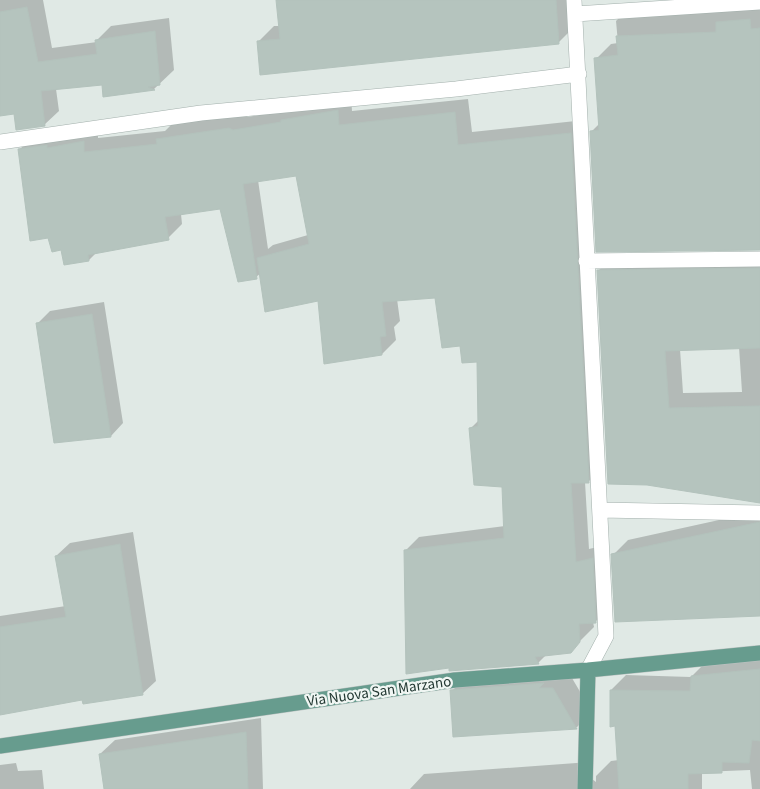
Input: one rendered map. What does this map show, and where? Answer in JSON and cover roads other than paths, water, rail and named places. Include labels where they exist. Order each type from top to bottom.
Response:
[{"type":"main road","name":"Via Nuova San Marzano","points":[[0,746],[455,680],[588,670],[760,653]]},
{"type":"main road","points":[[585,789],[588,670]]},
{"type":"street","points":[[588,670],[606,636],[586,261],[575,7],[760,2]]},
{"type":"street","points":[[0,142],[201,113],[456,89],[579,74]]},
{"type":"street","points":[[586,261],[760,259]]},
{"type":"street","points":[[600,510],[760,513]]}]
